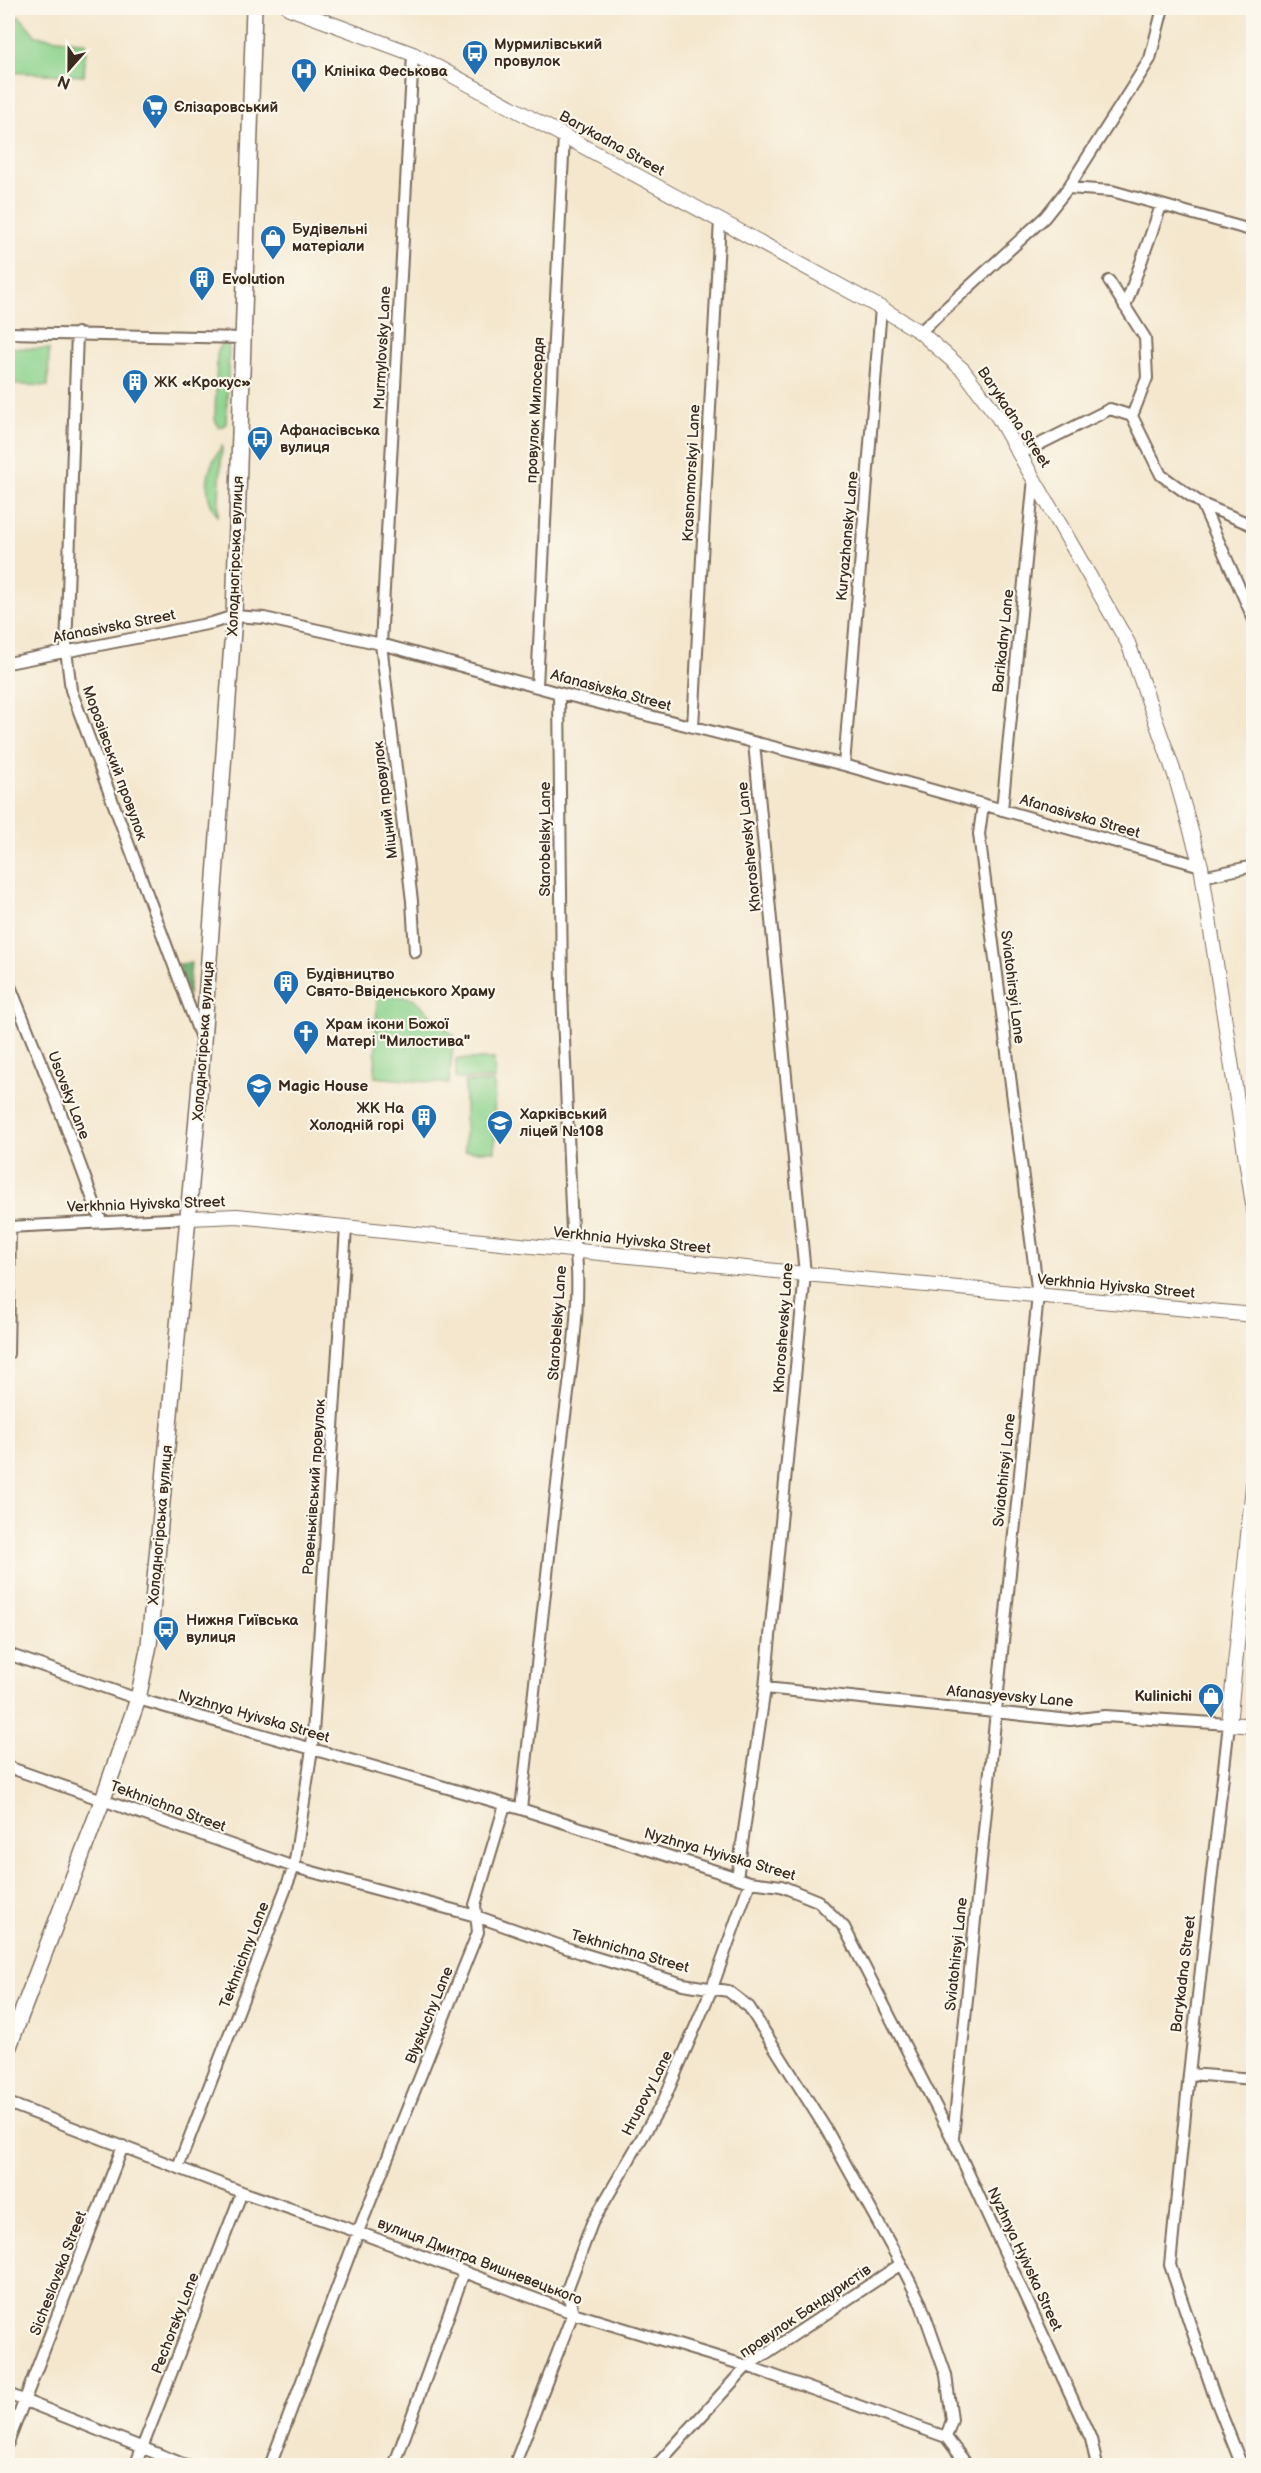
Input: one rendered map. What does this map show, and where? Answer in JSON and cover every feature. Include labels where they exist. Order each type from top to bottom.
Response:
[{"type":"main road","name":"Холодногірська вулиця","points":[[8,2049],[103,1799],[138,1699],[148,1645],[204,1045],[234,616],[254,8]]},
{"type":"street","name":"Barykadna Street","points":[[289,8],[413,54],[564,135],[881,308],[920,332],[963,370],[998,417],[1034,476],[1128,643],[1175,775],[1202,871],[1254,1211]]},
{"type":"street","points":[[920,332],[1045,218],[1068,188],[1150,59],[1163,8]]},
{"type":"street","name":"Murmylovsky Lane","points":[[381,644],[413,54]]},
{"type":"street","name":"провулок Милосердя","points":[[537,686],[564,135]]},
{"type":"street","points":[[1068,188],[1112,191],[1254,231]]},
{"type":"street","points":[[1125,307],[1161,206]]},
{"type":"street","name":"Krasnomorskyi Lane","points":[[693,727],[720,220]]},
{"type":"street","points":[[1109,281],[1145,338],[1148,378],[1132,416]]},
{"type":"street","name":"Kuryazhansky Lane","points":[[844,765],[881,308]]},
{"type":"street","points":[[8,333],[244,338]]},
{"type":"street","name":"Морозівський провулок","points":[[77,333],[66,650],[71,690],[204,1045]]},
{"type":"street","points":[[1020,454],[1110,409],[1132,416],[1161,475],[1202,504],[1254,526]]},
{"type":"street","name":"Barikadny Lane","points":[[1002,810],[1034,476]]},
{"type":"street","points":[[1202,504],[1254,620]]},
{"type":"street","name":"Afanasivska Street","points":[[8,663],[212,623],[234,616],[264,618],[381,644],[559,693],[844,765],[1202,871],[1254,866]]},
{"type":"street","name":"Міцний провулок","points":[[381,644],[412,901],[415,952]]},
{"type":"street","name":"Starobelsky Lane","points":[[521,1809],[572,1350],[577,1252],[572,1231],[562,990],[559,693]]},
{"type":"street","name":"Khoroshevsky Lane","points":[[737,1878],[765,1688],[805,1274],[754,743]]},
{"type":"street","name":"Sviatohirsyi Lane","points":[[953,2140],[1038,1295],[979,834],[983,806]]},
{"type":"street","name":"Usovsky Lane","points":[[8,981],[56,1100],[100,1221]]},
{"type":"street","name":"Verkhnia Hyivska Street","points":[[9,1227],[237,1216],[577,1252],[1254,1315]]},
{"type":"street","points":[[8,1354],[9,1227]]},
{"type":"street","name":"Ровеньківський провулок","points":[[312,1749],[346,1228]]},
{"type":"street","name":"Barykadna Street","points":[[1242,2466],[1215,2398],[1170,2265],[1254,1476]]},
{"type":"street","name":"Nyzhnya Hyivska Street","points":[[8,1654],[138,1699],[521,1809],[750,1882],[781,1886],[818,1901],[844,1928],[953,2140],[1091,2439],[1097,2466]]},
{"type":"street","name":"Afanasyevsky Lane","points":[[765,1688],[1070,1720],[1105,1716],[1254,1726]]},
{"type":"street","name":"Tekhnichny Lane","points":[[178,2167],[294,1867],[312,1749]]},
{"type":"street","name":"Tekhnichna Street","points":[[8,1767],[294,1867],[476,1916],[581,1953],[683,1983],[728,1991],[749,2007],[826,2129],[921,2304],[946,2375],[952,2420],[946,2437]]},
{"type":"street","name":"Blyskuchy Lane","points":[[270,2466],[358,2232],[478,1932],[475,1905],[505,1805]]},
{"type":"street","name":"Hrupovy Lane","points":[[567,2290],[592,2223],[664,2100],[712,1988],[750,1882]]},
{"type":"street","points":[[1189,2074],[1254,2079]]},
{"type":"street","name":"вулиця Дмитра Вишневецького","points":[[8,2103],[242,2192],[358,2232],[573,2313],[747,2366],[946,2437]]},
{"type":"street","name":"Sicheslavska Street","points":[[8,2443],[123,2146]]},
{"type":"street","name":"Pechorsky Lane","points":[[135,2466],[242,2192]]},
{"type":"street","name":"провулок Бандуристів","points":[[658,2465],[747,2366],[901,2264]]},
{"type":"street","points":[[394,2466],[464,2272]]},
{"type":"street","points":[[514,2466],[573,2313],[567,2290],[547,2303]]},
{"type":"street","points":[[8,2394],[188,2466]]},
{"type":"street","points":[[946,2437],[968,2466]]},
{"type":"green space","points":[[19,16],[36,36],[86,43],[84,76],[8,72],[8,25]]},
{"type":"green space","points":[[227,341],[229,350],[226,424],[219,428],[215,419],[217,355],[221,343]]},
{"type":"green space","points":[[8,348],[49,349],[48,386],[8,384]]},
{"type":"green space","points":[[222,446],[218,516],[209,499],[208,481],[212,463]]},
{"type":"green space","points":[[191,963],[188,996],[179,964]]},
{"type":"green space","points":[[377,995],[413,998],[454,1036],[449,1084],[375,1077]]},
{"type":"green space","points":[[456,1059],[494,1059],[495,1079],[456,1079]]},
{"type":"green space","points":[[465,1082],[494,1082],[495,1151],[465,1151]]},
{"type":"place","name":"Мурмилівський провулок","points":[[475,76]]},
{"type":"place","name":"Клініка Феськова","points":[[304,94]]},
{"type":"place","name":"Єлізаровський","points":[[155,130]]},
{"type":"place","name":"Будівельні матеріали","points":[[273,261]]},
{"type":"place","name":"Evolution","points":[[202,302]]},
{"type":"place","name":"ЖК «Крокус»","points":[[135,405]]},
{"type":"place","name":"Афанасівська вулиця","points":[[260,462]]},
{"type":"place","name":"Будівництво Свято-Ввіденського Храму","points":[[286,1006]]},
{"type":"place","name":"Храм ікони Божої Матері \"Милостива\"","points":[[306,1056]]},
{"type":"place","name":"Magic House","points":[[259,1109]]},
{"type":"place","name":"ЖК На Холодній горі","points":[[424,1140]]},
{"type":"place","name":"Харківський ліцей №108","points":[[500,1146]]},
{"type":"place","name":"Нижня Гиївська вулиця","points":[[166,1652]]},
{"type":"place","name":"Kulinichi","points":[[1211,1719]]}]
